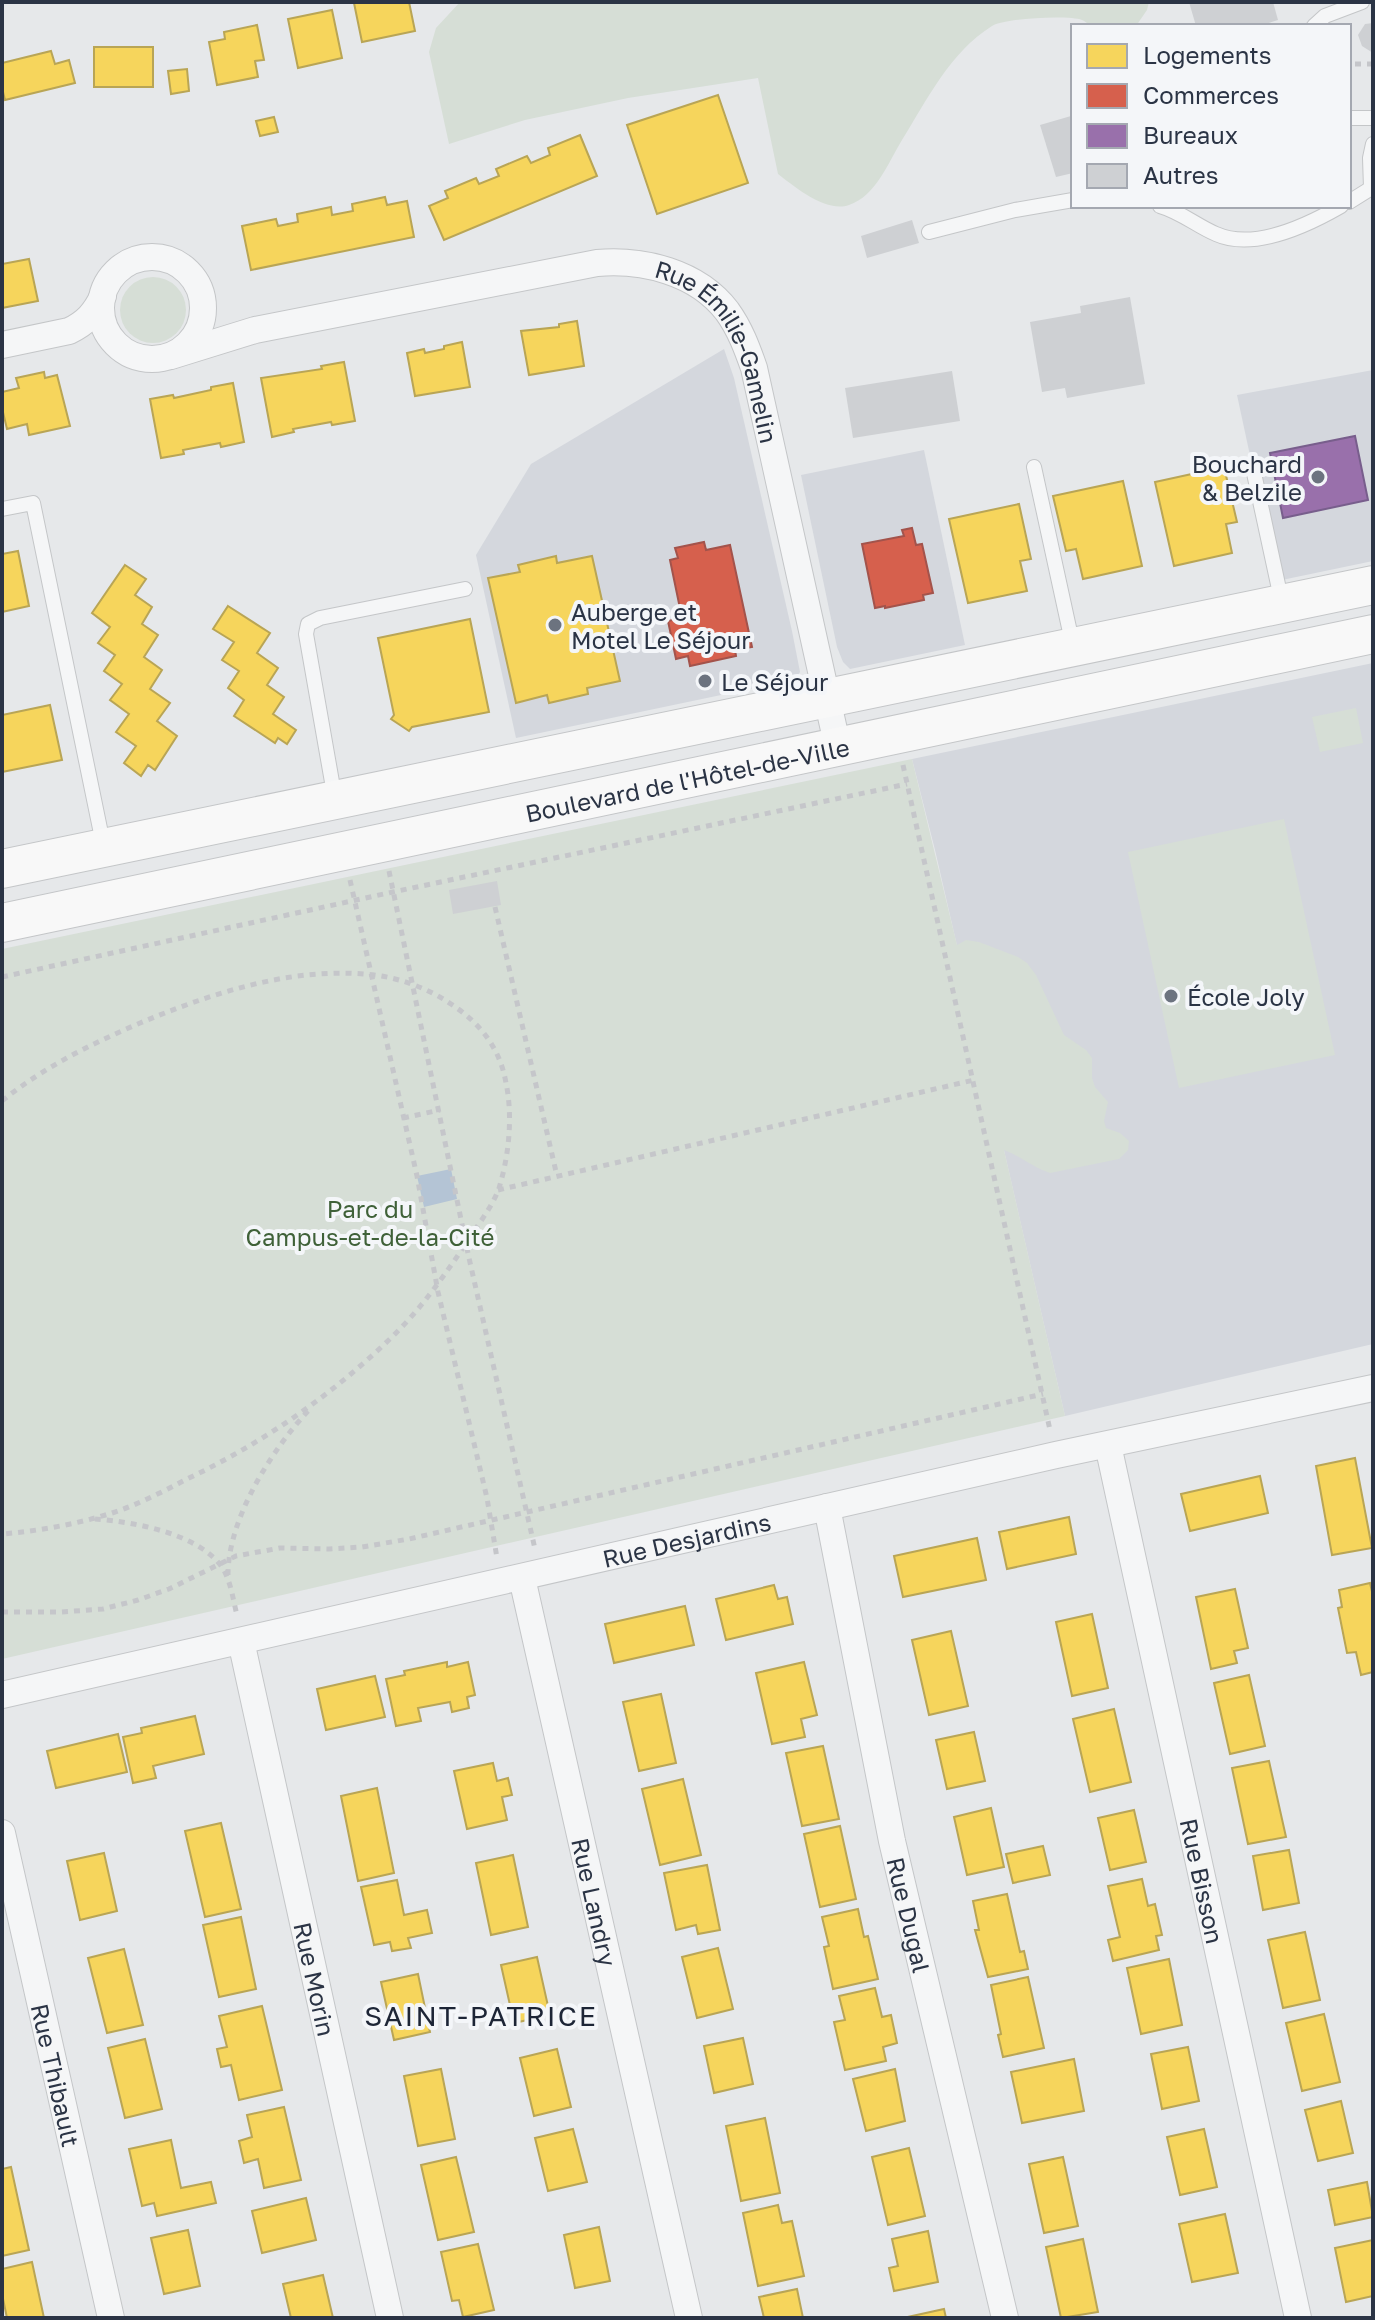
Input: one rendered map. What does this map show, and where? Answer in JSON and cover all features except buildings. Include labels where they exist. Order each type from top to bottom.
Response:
[{"type":"main road","points":[[2,869],[1373,585]]},
{"type":"main road","name":"Boulevard de l'Hôtel-de-Ville","points":[[2,923],[1373,634]]},
{"type":"street","points":[[2,345],[78,327],[93,314],[112,275],[125,264],[141,257],[159,256],[175,261],[189,271],[215,310],[230,324],[255,330]]},
{"type":"street","name":"Rue Émilie-Gamelin","points":[[42,336],[71,337],[99,348],[155,359],[255,330],[562,269],[620,261],[662,268],[704,290],[726,310],[743,337],[754,368],[838,748]]},
{"type":"street","points":[[171,356],[189,344],[203,319],[204,302],[199,286]]},
{"type":"street","points":[[103,296],[102,322],[111,339],[138,358]]},
{"type":"street","name":"Rue Desjardins","points":[[2,1695],[1056,1455],[1373,1388]]},
{"type":"street","name":"Rue Bisson","points":[[1108,1445],[1298,2318]]},
{"type":"street","name":"Rue Dugal","points":[[827,1507],[892,1841],[1005,2318]]},
{"type":"street","name":"Rue Landry","points":[[522,1578],[689,2318]]},
{"type":"street","name":"Rue Morin","points":[[241,1641],[390,2318]]},
{"type":"street","name":"Rue Thibault","points":[[2,1833],[111,2318]]},
{"type":"lane","points":[[1316,24],[1325,16],[1362,2]]},
{"type":"lane","points":[[1351,118],[1373,118]]},
{"type":"lane","points":[[1351,201],[1372,188],[1370,158],[1373,144]]},
{"type":"lane","points":[[929,232],[1015,210],[1071,200]]},
{"type":"lane","points":[[1165,208],[1218,235],[1246,241],[1295,229],[1337,208]]},
{"type":"lane","points":[[1252,464],[1282,603]]},
{"type":"lane","points":[[1034,467],[1073,647]]},
{"type":"lane","points":[[2,509],[33,503],[104,848]]},
{"type":"lane","points":[[335,801],[306,634],[308,624],[320,618],[465,589]]},
{"type":"path","points":[[1355,64],[1373,64]]},
{"type":"path","points":[[897,736],[1056,1455]]},
{"type":"path","points":[[2,977],[907,784]]},
{"type":"path","points":[[342,850],[424,1207],[437,1285],[490,1522],[522,1578]]},
{"type":"path","points":[[388,860],[466,1243],[527,1514],[522,1578]]},
{"type":"path","points":[[495,907],[557,1176]]},
{"type":"path","points":[[2,1101],[47,1069],[89,1045],[198,1000],[230,990],[300,977],[336,974],[371,975],[414,985],[465,1013],[485,1033],[500,1059],[509,1112],[507,1147],[498,1190],[466,1243],[437,1285],[396,1333],[314,1404],[220,1464],[115,1512],[67,1524],[2,1534]]},
{"type":"path","points":[[498,1190],[974,1080]]},
{"type":"path","points":[[403,1118],[440,1110]]},
{"type":"path","points":[[2,1612],[103,1609],[169,1589],[228,1559],[280,1548],[362,1547],[490,1522],[1043,1394]]},
{"type":"path","points":[[228,1580],[228,1559],[241,1517],[268,1463],[314,1404]]},
{"type":"path","points":[[90,1518],[166,1532],[206,1552],[228,1580],[241,1641]]},
{"type":"shaded area","points":[[724,349],[734,378],[800,672],[792,680],[516,738],[476,555],[531,464]]},
{"type":"shaded area","points":[[1373,370],[1373,561],[1277,581],[1237,395]]},
{"type":"shaded area","points":[[924,450],[965,645],[850,669],[843,662],[837,647],[801,475]]},
{"type":"shaded area","name":"École Joly","points":[[1373,663],[1373,1344],[1065,1416],[912,759]]},
{"type":"green space","points":[[460,2],[1149,2],[1137,24],[1088,24],[1075,18],[1051,18],[1022,19],[992,26],[964,49],[941,78],[874,187],[858,201],[840,206],[811,197],[778,174],[758,78],[628,98],[525,120],[449,144],[429,52],[436,28]]},
{"type":"green space","points":[[146,277],[160,277],[172,282],[181,291],[186,310],[184,323],[177,334],[160,343],[146,343],[134,338],[125,329],[120,317],[120,303],[125,291],[134,282]]},
{"type":"green space","points":[[1356,708],[1363,743],[1320,752],[1312,717]]},
{"type":"green space","name":"Parc du Campus-et-de-la-Cité","points":[[912,759],[957,945],[966,940],[979,942],[1027,963],[1036,975],[1064,1035],[1092,1058],[1095,1087],[1108,1102],[1104,1121],[1106,1128],[1120,1133],[1129,1141],[1128,1150],[1119,1159],[1050,1173],[1004,1150],[1065,1416],[2,1659],[2,949]]},
{"type":"green space","points":[[1284,819],[1335,1055],[1179,1088],[1128,852]]},
{"type":"water","points":[[451,1169],[457,1199],[424,1207],[417,1176]]},
{"type":"place","name":"Bouchard & Belzile","points":[[1318,477]]},
{"type":"place","name":"Auberge et Motel Le Séjour","points":[[555,625]]},
{"type":"place","name":"Le Séjour","points":[[705,681]]},
{"type":"place","name":"École Joly","points":[[1171,996]]},
{"type":"district","name":"SAINT-PATRICE","points":[[481,2015]]}]
